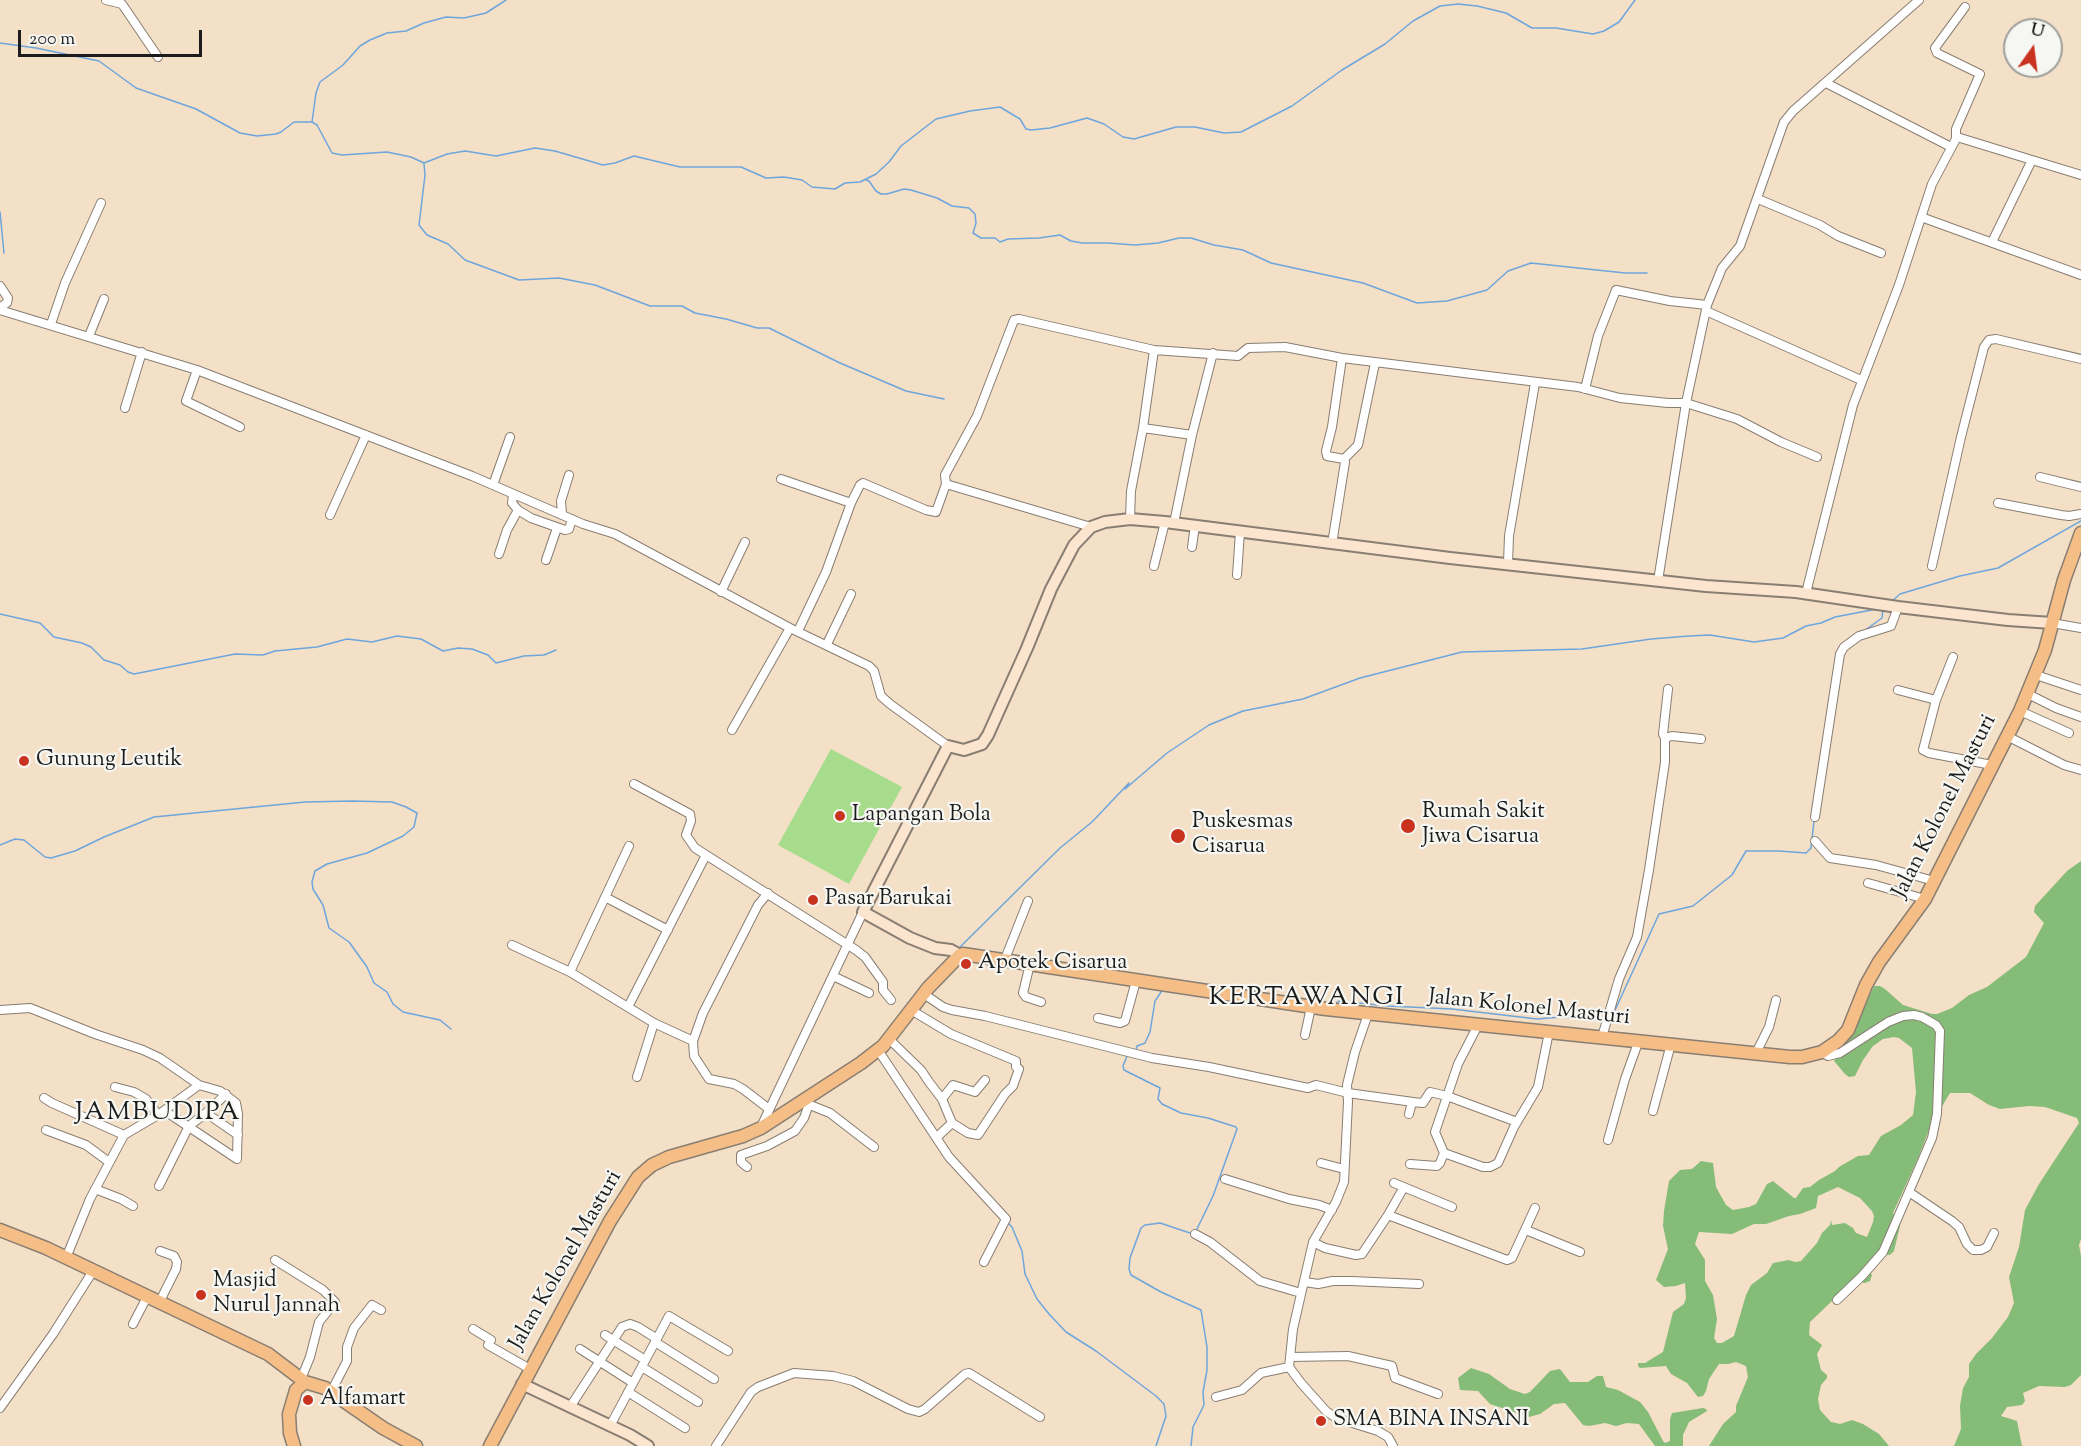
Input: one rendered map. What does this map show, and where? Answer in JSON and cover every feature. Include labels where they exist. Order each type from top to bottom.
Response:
[{"type":"main road","name":"Jalan Kolonel Masturi","points":[[490,1446],[610,1221],[638,1177],[652,1165],[669,1157],[743,1136],[805,1103],[878,1050],[957,954],[1368,1014],[1802,1057],[1822,1052],[1838,1041],[1848,1030],[1866,986],[1879,962],[1925,899],[2020,711],[2045,650],[2064,580],[2081,533]]},
{"type":"main road","points":[[0,1230],[35,1243],[154,1298],[268,1354],[303,1380],[325,1388],[383,1428],[416,1446]]},
{"type":"main road","points":[[294,1446],[290,1433],[289,1414],[296,1390],[303,1380]]},
{"type":"street","points":[[106,0],[122,4],[158,57]]},
{"type":"street","points":[[1658,581],[1686,403],[1707,308],[1722,268],[1740,246],[1787,117],[1919,0]]},
{"type":"street","points":[[1806,593],[1861,380],[1899,285],[1932,184],[1956,137],[1956,129],[1980,74],[1937,53],[1935,48],[1965,7]]},
{"type":"street","points":[[1826,83],[1951,147]]},
{"type":"street","points":[[1956,137],[2081,175]]},
{"type":"street","points":[[1992,242],[2032,160]]},
{"type":"street","points":[[1758,199],[1881,253]]},
{"type":"street","points":[[51,324],[65,283],[101,203]]},
{"type":"street","points":[[1921,217],[2081,275]]},
{"type":"street","points":[[0,286],[8,298],[7,303],[0,308]]},
{"type":"street","points":[[1585,388],[1598,336],[1616,290],[1707,308],[1861,380]]},
{"type":"street","points":[[89,336],[104,299]]},
{"type":"street","points":[[0,308],[197,370],[615,534],[721,592],[872,668],[881,696],[948,747],[964,750],[982,744],[988,735],[1051,589],[1074,545],[1091,527],[1114,520],[1169,522],[1450,558],[1658,581],[1806,593],[1889,606],[2081,628]]},
{"type":"street","points":[[732,730],[826,572],[851,503],[863,483],[934,512],[937,511],[949,466],[977,416],[1014,320],[1019,319],[1154,350],[1238,356],[1248,348],[1285,346],[1375,363],[1585,388],[1620,398],[1668,404],[1686,403],[1737,419],[1781,442],[1817,457]]},
{"type":"street","points":[[1932,566],[1961,437],[1984,347],[1989,340],[1996,339],[2081,359]]},
{"type":"street","points":[[1130,519],[1131,491],[1154,350]]},
{"type":"street","points":[[125,408],[142,352]]},
{"type":"street","points":[[1154,566],[1169,522],[1213,353]]},
{"type":"street","points":[[1342,358],[1332,427],[1326,451],[1327,456],[1344,459]]},
{"type":"street","points":[[1332,544],[1344,459],[1358,445],[1375,363]]},
{"type":"street","points":[[197,370],[186,401],[240,427]]},
{"type":"street","points":[[1508,563],[1509,536],[1535,383]]},
{"type":"street","points":[[1143,428],[1192,435]]},
{"type":"street","points":[[330,515],[366,435]]},
{"type":"street","points":[[493,485],[510,436]]},
{"type":"street","points":[[562,514],[561,501],[568,475]]},
{"type":"street","points":[[2040,477],[2081,488]]},
{"type":"street","points":[[781,479],[851,503]]},
{"type":"street","points":[[946,484],[1091,527]]},
{"type":"street","points":[[513,495],[512,502],[518,510],[531,518],[568,530],[572,519]]},
{"type":"street","points":[[1998,503],[2061,515],[2081,514]]},
{"type":"street","points":[[499,554],[507,530],[518,510]]},
{"type":"street","points":[[1192,547],[1195,525]]},
{"type":"street","points":[[546,560],[557,528]]},
{"type":"street","points":[[1237,575],[1240,532]]},
{"type":"street","points":[[721,592],[745,542]]},
{"type":"street","points":[[826,644],[850,594]]},
{"type":"street","points":[[1815,817],[1840,654],[1844,647],[1859,636],[1891,626],[1889,606]]},
{"type":"street","points":[[1953,657],[1936,700],[1923,750],[1992,765]]},
{"type":"street","points":[[2036,675],[2081,690]]},
{"type":"street","points":[[1602,1037],[1619,979],[1637,937],[1665,762],[1663,734],[1668,689]]},
{"type":"street","points":[[1898,690],[1936,700]]},
{"type":"street","points":[[2028,694],[2081,717]]},
{"type":"street","points":[[2020,711],[2068,733]]},
{"type":"street","points":[[1665,738],[1672,736],[1701,739]]},
{"type":"street","points":[[2007,736],[2064,765],[2081,770]]},
{"type":"street","points":[[761,1128],[863,912],[948,747]]},
{"type":"street","points":[[634,784],[690,814],[691,821],[686,835],[695,848],[849,944],[864,957],[884,982],[883,990],[891,1000]]},
{"type":"street","points":[[1815,841],[1830,858],[1876,865],[1934,881]]},
{"type":"street","points":[[570,972],[629,846]]},
{"type":"street","points":[[628,1007],[706,855]]},
{"type":"street","points":[[1868,883],[1925,899]]},
{"type":"street","points":[[768,893],[758,905],[703,1013],[693,1041],[693,1056],[708,1078],[730,1083],[743,1089],[769,1109]]},
{"type":"street","points":[[605,897],[668,930]]},
{"type":"street","points":[[1005,960],[1028,901]]},
{"type":"street","points":[[863,912],[910,938],[957,954]]},
{"type":"street","points":[[512,945],[570,972],[654,1023],[693,1041]]},
{"type":"street","points":[[1030,964],[1023,993],[1026,998],[1041,1002]]},
{"type":"street","points":[[833,976],[869,993]]},
{"type":"street","points":[[1098,1018],[1120,1023],[1125,1021],[1136,981]]},
{"type":"street","points":[[924,994],[943,1007],[952,1010],[985,1016],[1152,1058],[1209,1067],[1308,1088],[1318,1085],[1347,1094],[1423,1102],[1430,1092],[1447,1095],[1517,1122]]},
{"type":"street","points":[[1756,1053],[1769,1027],[1776,1000]]},
{"type":"street","points":[[1305,1035],[1311,1007]]},
{"type":"street","points":[[0,1010],[30,1008],[143,1050],[160,1058],[199,1085],[226,1094],[238,1107],[236,1159],[189,1126],[162,1113],[146,1099],[134,1092],[115,1087]]},
{"type":"street","points":[[889,1039],[921,1070],[942,1099],[952,1123],[968,1133],[978,1135],[1005,1094],[1013,1086],[1019,1070],[1016,1067],[1017,1062],[951,1034],[911,1010]]},
{"type":"street","points":[[1368,1014],[1347,1085],[1341,1192],[1313,1242],[1293,1329],[1289,1366],[1301,1383],[1336,1418],[1370,1427],[1384,1434],[1392,1441],[1393,1446]]},
{"type":"street","points":[[1822,1052],[1828,1056],[1840,1053],[1888,1022],[1903,1016],[1923,1017],[1936,1025],[1940,1031],[1940,1078],[1936,1126],[1883,1252],[1837,1300]]},
{"type":"street","points":[[637,1077],[654,1023]]},
{"type":"street","points":[[1410,1164],[1437,1166],[1440,1163],[1444,1154],[1435,1132],[1458,1064],[1478,1025]]},
{"type":"street","points":[[1444,1154],[1483,1167],[1490,1167],[1498,1163],[1517,1122],[1538,1087],[1549,1032]]},
{"type":"street","points":[[1608,1140],[1625,1079],[1639,1040]]},
{"type":"street","points":[[1653,1111],[1671,1044]]},
{"type":"street","points":[[878,1050],[954,1162],[1006,1220],[984,1262]]},
{"type":"street","points":[[942,1099],[953,1085],[975,1092],[985,1080]]},
{"type":"street","points":[[66,1258],[95,1189],[124,1135],[162,1113],[199,1085]]},
{"type":"street","points":[[159,1186],[189,1126],[226,1094]]},
{"type":"street","points":[[45,1098],[124,1135]]},
{"type":"street","points":[[1408,1114],[1410,1104],[1413,1102]]},
{"type":"street","points":[[747,1167],[741,1162],[741,1155],[767,1146],[795,1131],[804,1118],[805,1103],[830,1113],[874,1147]]},
{"type":"street","points":[[206,1113],[238,1136]]},
{"type":"street","points":[[937,1137],[952,1123]]},
{"type":"street","points":[[46,1130],[86,1145],[109,1162]]},
{"type":"street","points":[[1321,1162],[1344,1169]]},
{"type":"street","points":[[1225,1179],[1332,1210]]},
{"type":"street","points":[[1394,1184],[1452,1207]]},
{"type":"street","points":[[1313,1242],[1325,1248],[1356,1255],[1362,1254],[1404,1187]]},
{"type":"street","points":[[95,1189],[133,1206]]},
{"type":"street","points":[[1909,1192],[1959,1227],[1966,1244],[1973,1250],[1987,1247],[1994,1233]]},
{"type":"street","points":[[1388,1215],[1502,1259],[1512,1258],[1535,1208]]},
{"type":"street","points":[[1526,1230],[1580,1252]]},
{"type":"street","points":[[1195,1234],[1216,1246],[1260,1281],[1302,1293]]},
{"type":"street","points":[[133,1324],[176,1269],[177,1262],[174,1256],[160,1251]]},
{"type":"street","points":[[275,1260],[323,1290],[335,1302],[319,1322],[303,1380]]},
{"type":"street","points":[[0,1408],[53,1334],[93,1271]]},
{"type":"street","points":[[1305,1282],[1318,1284],[1351,1281],[1419,1284]]},
{"type":"street","points":[[331,1392],[347,1361],[346,1352],[354,1328],[372,1305],[381,1310]]},
{"type":"street","points":[[610,1426],[642,1362],[669,1316],[728,1351]]},
{"type":"street","points":[[570,1407],[622,1327],[630,1324],[638,1327],[714,1379]]},
{"type":"street","points":[[473,1329],[491,1340],[488,1345],[530,1370]]},
{"type":"street","points":[[605,1335],[698,1402]]},
{"type":"street","points":[[580,1349],[630,1381]]},
{"type":"street","points":[[1290,1358],[1348,1356],[1392,1366],[1394,1377],[1438,1394]]},
{"type":"street","points":[[1216,1396],[1242,1390],[1261,1373],[1289,1366]]},
{"type":"street","points":[[716,1446],[751,1392],[794,1373],[833,1376],[852,1381],[908,1409],[919,1412],[964,1374],[969,1373],[1040,1417]]},
{"type":"street","points":[[522,1384],[648,1446]]},
{"type":"street","points":[[628,1392],[685,1428]]},
{"type":"green space","name":"Lapangan Bola","points":[[831,749],[902,787],[849,884],[778,845]]},
{"type":"green space","points":[[2081,861],[2081,1239],[2079,1245],[2081,1256],[2081,1375],[2071,1385],[2065,1387],[2039,1386],[2023,1393],[2025,1401],[2022,1405],[2007,1407],[2001,1416],[2017,1421],[2022,1446],[1954,1446],[1961,1429],[1960,1406],[1963,1388],[1969,1377],[1969,1364],[2008,1317],[2014,1303],[2009,1277],[2019,1247],[2025,1210],[2039,1184],[2079,1123],[2077,1118],[2045,1107],[2000,1109],[1970,1093],[1950,1093],[1931,1125],[1893,1213],[1900,1226],[1894,1251],[1890,1255],[1878,1253],[1875,1255],[1868,1265],[1872,1275],[1870,1281],[1865,1283],[1853,1281],[1810,1322],[1809,1335],[1822,1345],[1817,1354],[1821,1370],[1827,1375],[1821,1385],[1818,1399],[1820,1410],[1831,1422],[1840,1424],[1852,1420],[1863,1424],[1879,1434],[1889,1446],[1709,1446],[1723,1424],[1736,1412],[1736,1406],[1748,1377],[1746,1366],[1736,1362],[1719,1364],[1709,1379],[1703,1396],[1698,1397],[1687,1383],[1671,1374],[1666,1366],[1640,1368],[1638,1366],[1638,1363],[1645,1363],[1663,1352],[1673,1312],[1684,1304],[1686,1298],[1685,1283],[1664,1287],[1656,1280],[1668,1249],[1663,1226],[1669,1181],[1680,1170],[1692,1169],[1701,1161],[1713,1163],[1716,1187],[1726,1205],[1733,1210],[1756,1204],[1767,1184],[1773,1181],[1796,1198],[1803,1188],[1810,1187],[1858,1156],[1869,1155],[1881,1136],[1913,1115],[1916,1092],[1912,1048],[1899,1038],[1883,1039],[1873,1046],[1855,1076],[1849,1077],[1834,1061],[1853,1031],[1874,986],[1885,989],[1903,1005],[1932,1014],[1952,1008],[1969,995],[1987,987],[2026,957],[2044,923],[2034,912],[2035,906],[2067,871]],"holes":[[[1838,1187],[1860,1198],[1874,1216],[1867,1237],[1856,1233],[1845,1223],[1832,1225],[1831,1220],[1817,1243],[1801,1261],[1789,1260],[1773,1263],[1767,1273],[1751,1285],[1734,1336],[1722,1343],[1717,1343],[1714,1338],[1717,1319],[1713,1295],[1705,1281],[1705,1260],[1695,1244],[1699,1232],[1732,1234],[1754,1224],[1766,1224],[1800,1214],[1816,1208],[1818,1196]]]},
{"type":"green space","points":[[1471,1368],[1489,1374],[1510,1389],[1525,1394],[1530,1392],[1550,1371],[1560,1369],[1570,1382],[1588,1382],[1597,1376],[1603,1376],[1606,1387],[1618,1390],[1640,1402],[1665,1443],[1670,1441],[1672,1413],[1703,1408],[1707,1411],[1689,1422],[1683,1435],[1683,1446],[1655,1446],[1639,1424],[1583,1425],[1565,1403],[1554,1404],[1540,1414],[1529,1417],[1490,1404],[1478,1391],[1460,1390],[1458,1378]]},
{"type":"waterway","points":[[312,122],[320,82],[343,65],[360,46],[387,33],[406,31],[446,17],[464,18],[486,13],[506,0]]},
{"type":"waterway","points":[[0,43],[99,61],[136,88],[196,109],[240,133],[257,136],[276,134],[294,122],[312,122],[317,125],[332,153],[342,155],[387,152],[411,157],[424,163],[447,154],[465,151],[496,156],[535,148],[555,151],[603,165],[634,156],[680,167],[741,167],[766,178],[784,177],[802,180],[812,187],[835,189],[845,183],[860,182],[876,174],[901,146],[936,119],[1000,107],[1020,119],[1026,129],[1031,130],[1050,128],[1087,118],[1104,124],[1123,137],[1134,139],[1176,127],[1195,127],[1224,133],[1241,132],[1292,106],[1342,70],[1385,44],[1413,21],[1440,6],[1458,4],[1477,6],[1506,13],[1532,28],[1556,28],[1593,34],[1604,31],[1619,22],[1635,0]]},
{"type":"waterway","points":[[424,164],[425,175],[419,225],[427,235],[448,244],[465,260],[519,280],[559,278],[595,285],[650,306],[682,306],[695,313],[757,328],[769,328],[840,363],[906,391],[944,399]]},
{"type":"waterway","points":[[866,180],[881,194],[904,189],[911,190],[937,198],[952,206],[969,208],[975,214],[976,223],[973,233],[981,238],[995,238],[1000,242],[1008,239],[1060,235],[1071,241],[1082,243],[1135,245],[1191,238],[1243,250],[1271,263],[1363,283],[1417,303],[1447,301],[1487,290],[1508,271],[1531,263],[1625,273],[1647,273]]},
{"type":"waterway","points":[[0,212],[4,253]]},
{"type":"waterway","points":[[1891,602],[1900,594],[1960,576],[1998,568],[2081,521]]},
{"type":"waterway","points":[[958,949],[1060,848],[1092,822],[1129,783],[1125,789],[1167,753],[1209,725],[1243,711],[1303,699],[1360,678],[1462,652],[1582,649],[1651,639],[1710,635],[1754,642],[1783,638],[1806,626],[1835,617],[1877,609]]},
{"type":"waterway","points":[[1864,631],[1882,618],[1883,609]]},
{"type":"waterway","points":[[0,614],[40,623],[54,637],[91,647],[104,660],[120,665],[134,674],[235,654],[263,655],[275,651],[317,647],[347,639],[372,642],[397,636],[421,639],[443,651],[458,648],[472,649],[488,655],[496,663],[524,656],[544,655],[556,650]]},
{"type":"waterway","points":[[0,845],[15,839],[24,840],[45,857],[51,858],[75,851],[154,817],[305,802],[392,802],[406,807],[417,813],[414,827],[403,836],[367,853],[327,864],[315,871],[313,889],[323,905],[329,928],[349,942],[367,967],[374,983],[387,992],[393,1004],[403,1012],[440,1020],[451,1029]]},
{"type":"waterway","points":[[1611,1019],[1659,914],[1693,906],[1732,875],[1746,851],[1806,853],[1811,848],[1814,821]]},
{"type":"waterway","points":[[1136,1050],[1137,1046],[1145,1043],[1150,1032],[1155,1001],[1163,989]]},
{"type":"waterway","points":[[1335,1004],[1339,1001],[1452,1009],[1537,1019],[1561,1017],[1604,1020]]},
{"type":"waterway","points":[[878,1042],[887,1032]]},
{"type":"waterway","points":[[1127,1056],[1123,1066],[1124,1070],[1160,1088],[1158,1099],[1162,1104],[1181,1113],[1208,1118],[1237,1129],[1213,1196],[1196,1231]]},
{"type":"waterway","points":[[1008,1223],[1022,1251],[1025,1274],[1037,1299],[1049,1314],[1066,1332],[1096,1351],[1164,1404],[1166,1416],[1156,1446]]},
{"type":"waterway","points":[[1191,1446],[1193,1427],[1204,1405],[1203,1392],[1207,1370],[1207,1347],[1201,1310],[1131,1275],[1129,1269],[1130,1258],[1141,1228],[1145,1225],[1160,1223],[1193,1234]]},
{"type":"place","name":"Gunung Leutik","points":[[24,761]]},
{"type":"place","name":"Lapangan Bola","points":[[840,816]]},
{"type":"place","name":"Rumah Sakit Jiwa Cisarua","points":[[1408,826]]},
{"type":"place","name":"Puskesmas Cisarua","points":[[1178,836]]},
{"type":"place","name":"Pasar Barukai","points":[[813,900]]},
{"type":"place","name":"Apotek Cisarua","points":[[966,964]]},
{"type":"place","name":"Masjid Nurul Jannah","points":[[201,1295]]},
{"type":"place","name":"Alfamart","points":[[308,1400]]},
{"type":"place","name":"SMA BINA INSANI","points":[[1321,1421]]},
{"type":"district","name":"KERTAWANGI","points":[[1307,1000]]},
{"type":"district","name":"JAMBUDIPA","points":[[158,1115]]}]
